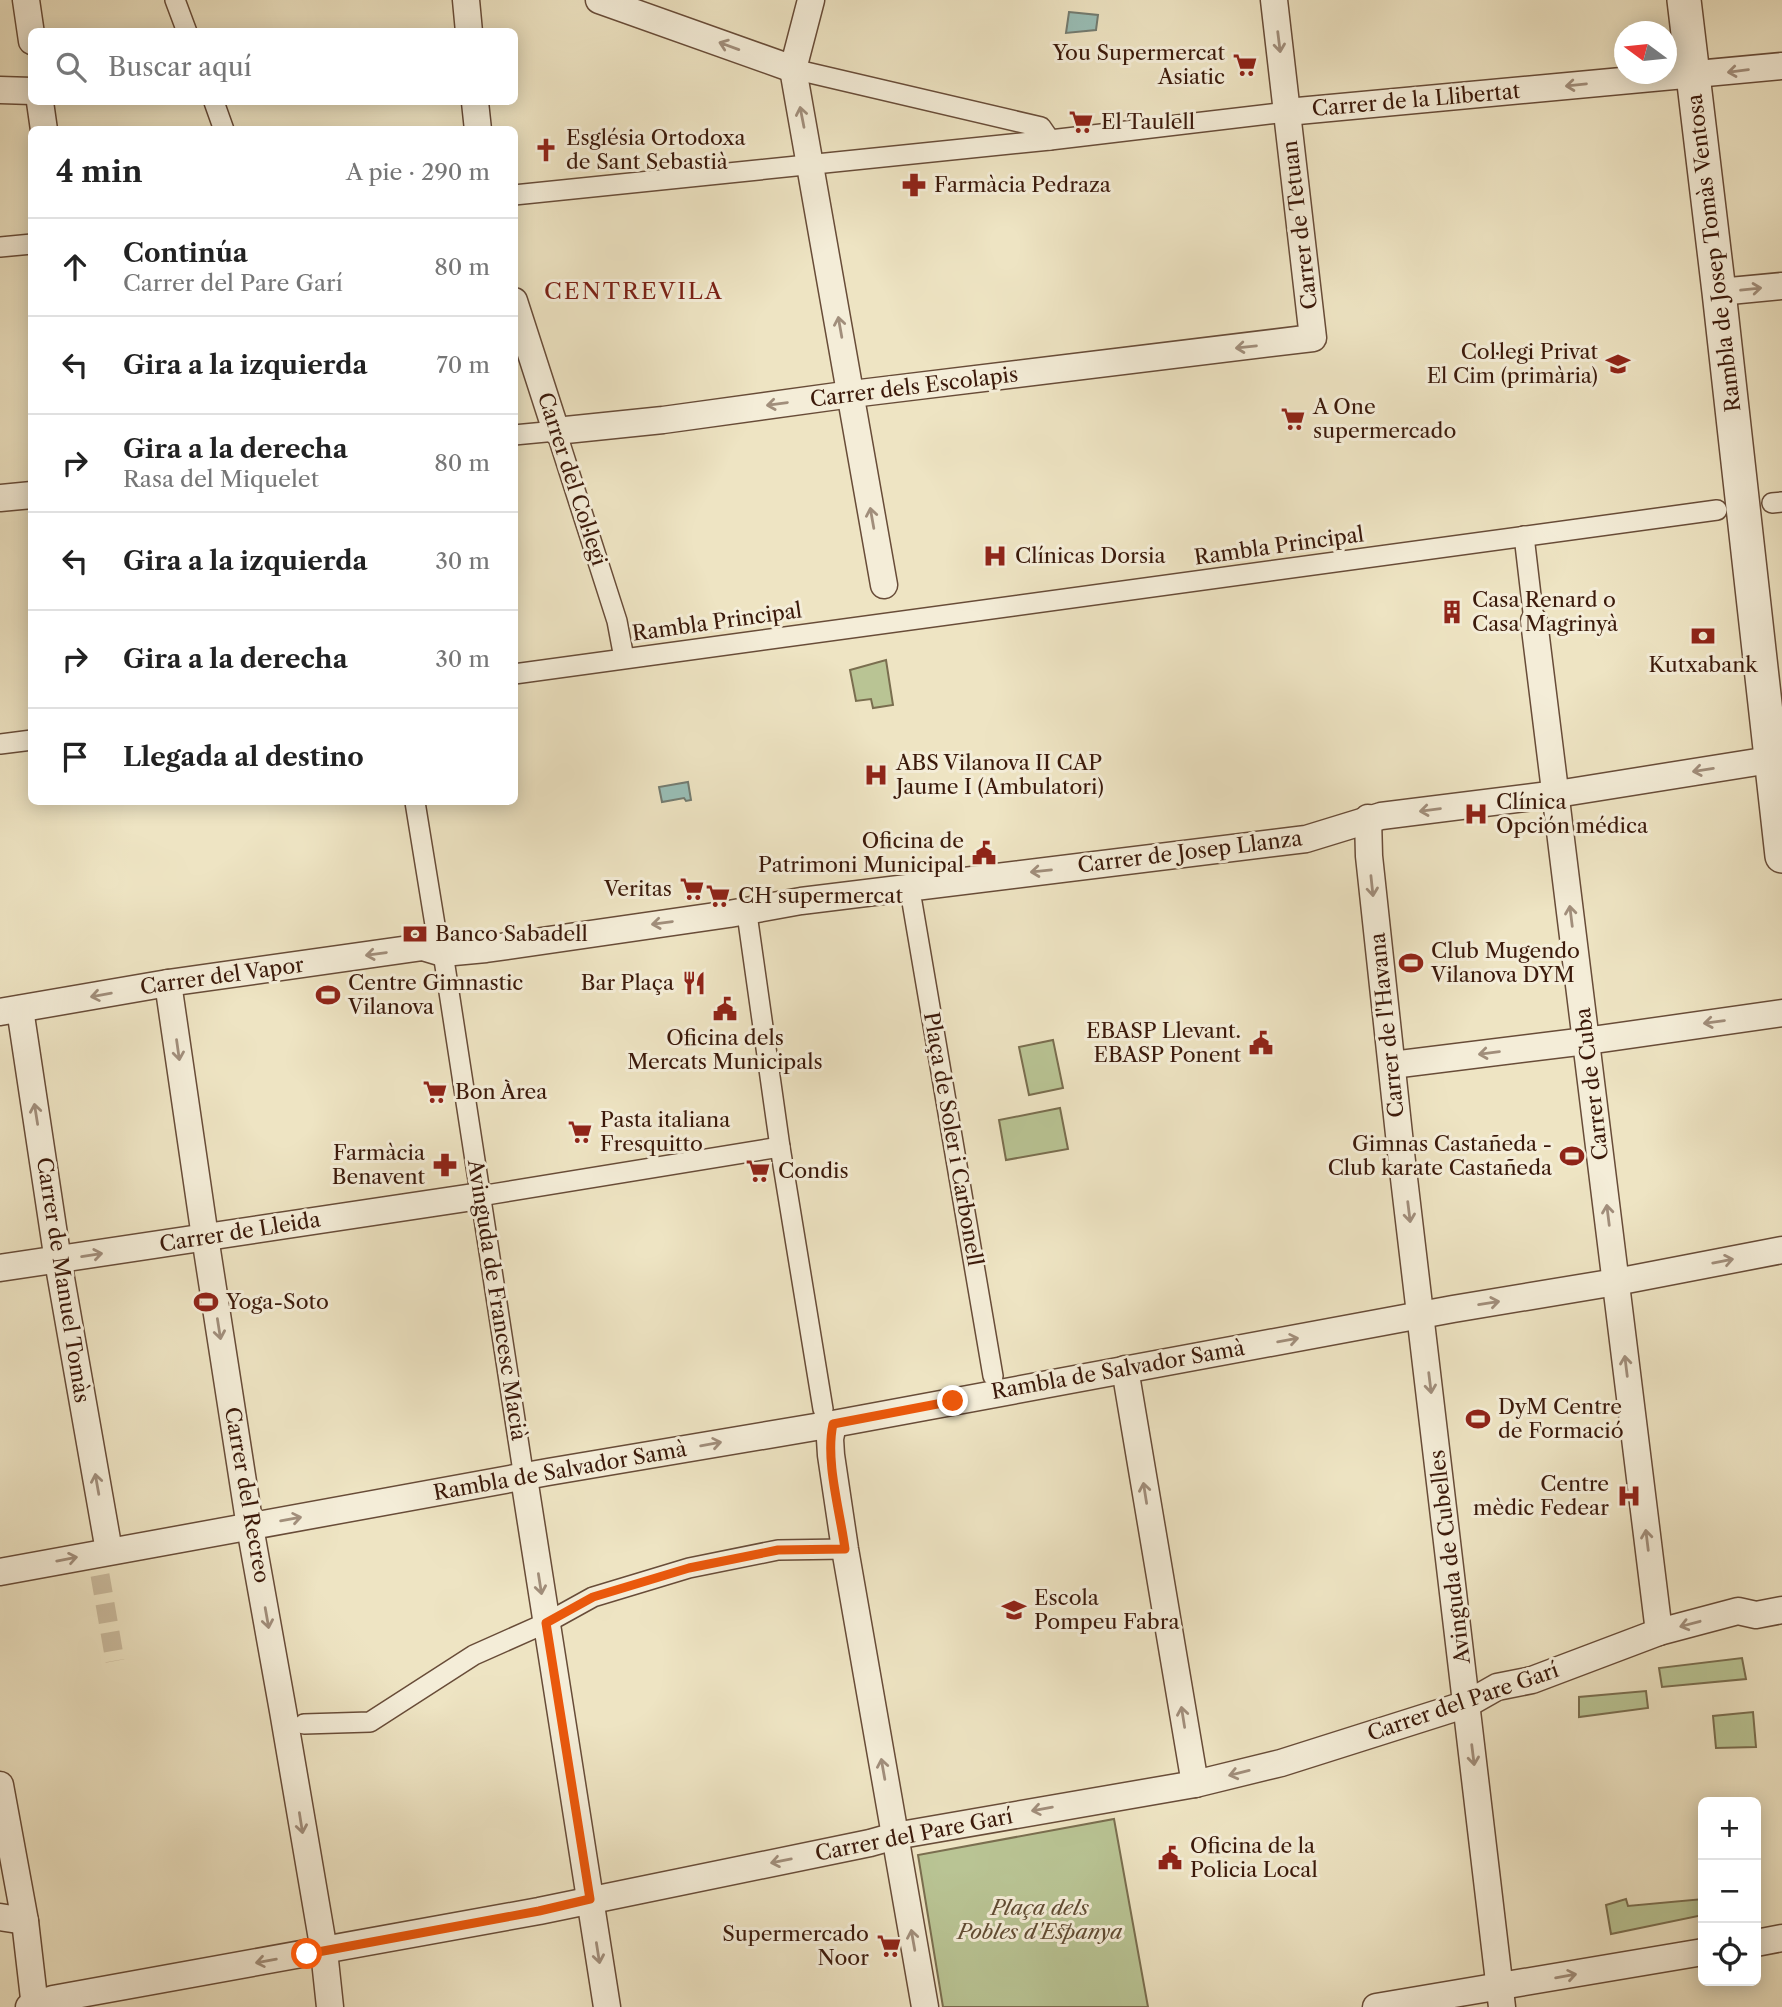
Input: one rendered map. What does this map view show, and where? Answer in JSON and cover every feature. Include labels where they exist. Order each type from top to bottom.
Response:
[{"type":"street","points":[[26,0],[30,28]]},
{"type":"street","points":[[175,0],[186,28]]},
{"type":"street","points":[[466,0],[469,28]]},
{"type":"street","points":[[599,0],[845,82],[933,100],[1041,127],[1051,140]]},
{"type":"street","points":[[811,0],[794,65],[806,165],[852,394],[884,585]]},
{"type":"street","name":"Carrer de Tetuan","points":[[1274,0],[1314,338]]},
{"type":"street","name":"Rambla de Josep Tomàs Ventosa","points":[[1684,0],[1719,292],[1753,506],[1782,856]]},
{"type":"street","name":"Carrer de la Llibertat","points":[[518,195],[1051,140],[1287,112],[1782,66]]},
{"type":"street","points":[[0,90],[28,91]]},
{"type":"street","points":[[40,105],[43,126]]},
{"type":"street","points":[[215,105],[223,126]]},
{"type":"street","points":[[475,105],[478,126]]},
{"type":"street","points":[[0,247],[28,244]]},
{"type":"street","points":[[1719,292],[1782,286]]},
{"type":"street","name":"Carrer del Col·legi","points":[[518,313],[617,621],[624,658]]},
{"type":"street","name":"Carrer dels Escolapis","points":[[518,435],[663,420],[852,394],[1314,338]]},
{"type":"street","points":[[0,498],[28,495]]},
{"type":"street","name":"Rambla Principal","points":[[518,673],[1753,506]]},
{"type":"street","name":"Carrer de Cuba","points":[[1524,536],[1658,1632]]},
{"type":"street","points":[[0,744],[28,740]]},
{"type":"street","name":"Carrer de Josep Llanza","points":[[486,949],[939,882],[1306,839],[1368,818],[1557,794],[1776,759]]},
{"type":"street","name":"Avinguda de Francesc Macià","points":[[415,805],[437,937],[443,953],[607,2007]]},
{"type":"street","name":"Carrer de l'Havana","points":[[1368,818],[1369,856],[1422,1315]]},
{"type":"street","name":"Plaça de Soler i Carbonell","points":[[912,902],[993,1376]]},
{"type":"street","points":[[748,921],[780,1147],[828,1416],[845,1549],[925,2007]]},
{"type":"street","name":"Carrer del Vapor","points":[[10,1011],[168,983],[422,947],[443,953],[486,949]]},
{"type":"street","name":"Carrer del Recreo","points":[[168,983],[250,1527],[324,1951],[330,2007]]},
{"type":"street","name":"Carrer de Manuel Tomàs","points":[[10,1011],[58,1261],[109,1551]]},
{"type":"street","points":[[1392,1065],[1782,1013]]},
{"type":"street","points":[[480,1196],[780,1147]]},
{"type":"street","name":"Carrer de Lleida","points":[[0,1268],[480,1196]]},
{"type":"street","name":"Rambla de Salvador Samà","points":[[0,1573],[109,1551],[524,1478],[828,1416],[1125,1369],[1782,1250]]},
{"type":"street","name":"Avinguda de Cubelles","points":[[1422,1315],[1500,1997]]},
{"type":"street","points":[[1125,1369],[1195,1784]]},
{"type":"street","points":[[304,1724],[370,1722],[474,1655],[546,1623],[593,1597],[689,1568],[778,1550],[845,1549]]},
{"type":"street","name":"Carrer del Pare Garí","points":[[33,2006],[539,1911],[895,1836],[1195,1784],[1282,1762],[1467,1704],[1497,1687],[1532,1680],[1658,1632],[1738,1611],[1756,1615],[1782,1611]]},
{"type":"street","points":[[0,1785],[12,1919],[33,2006]]},
{"type":"street","points":[[1761,1942],[1782,1938]]},
{"type":"street","points":[[1376,2007],[1500,1997],[1698,1953]]},
{"type":"green space","points":[[886,660],[893,705],[873,708],[871,699],[856,701],[850,670]]},
{"type":"green space","points":[[1053,1040],[1063,1088],[1029,1095],[1019,1047]]},
{"type":"green space","points":[[1060,1108],[1068,1149],[1006,1160],[999,1120]]},
{"type":"green space","points":[[1742,1658],[1746,1679],[1662,1687],[1659,1668]]},
{"type":"green space","points":[[1646,1691],[1648,1708],[1579,1717],[1579,1697]]},
{"type":"green space","points":[[1753,1712],[1756,1747],[1716,1748],[1713,1716]]},
{"type":"green space","name":"Plaça dels Pobles d'Espanya","points":[[1114,1819],[1148,2007],[943,2007],[918,1855]]},
{"type":"green space","points":[[1626,1899],[1628,1906],[1698,1899],[1698,1916],[1611,1934],[1606,1905]]},
{"type":"water","points":[[1069,12],[1098,15],[1096,30],[1066,33]]},
{"type":"water","points":[[688,782],[691,800],[686,801],[684,798],[662,802],[659,787]]},
{"type":"tunnel","points":[[100,1575],[115,1661]]},
{"type":"place","name":"You Supermercat Asiatic","points":[[1245,65]]},
{"type":"place","name":"El Taulell","points":[[1081,122]]},
{"type":"place","name":"Església Ortodoxa de Sant Sebastià","points":[[546,150]]},
{"type":"place","name":"Farmàcia Pedraza","points":[[914,185]]},
{"type":"place","name":"Col·legi Privat El Cim (primària)","points":[[1618,364]]},
{"type":"place","name":"A One supermercado","points":[[1293,419]]},
{"type":"place","name":"Clínicas Dorsia","points":[[995,556]]},
{"type":"place","name":"Casa Renard o Casa Magrinyà","points":[[1452,612]]},
{"type":"place","name":"Kutxabank","points":[[1703,636]]},
{"type":"place","name":"ABS Vilanova II CAP Jaume I (Ambulatori)","points":[[876,775]]},
{"type":"place","name":"Clínica Opción médica","points":[[1476,814]]},
{"type":"place","name":"Oficina de Patrimoni Municipal","points":[[984,853]]},
{"type":"place","name":"Veritas","points":[[692,889]]},
{"type":"place","name":"CH supermercat","points":[[718,896]]},
{"type":"place","name":"Banco Sabadell","points":[[415,934]]},
{"type":"place","name":"Club Mugendo Vilanova DYM","points":[[1411,963]]},
{"type":"place","name":"Bar Plaça","points":[[694,983]]},
{"type":"place","name":"Centre Gimnastic Vilanova","points":[[328,995]]},
{"type":"place","name":"Oficina dels Mercats Municipals","points":[[725,1009]]},
{"type":"place","name":"EBASP Llevant. EBASP Ponent","points":[[1261,1043]]},
{"type":"place","name":"Bon Àrea","points":[[435,1092]]},
{"type":"place","name":"Pasta italiana Fresquitto","points":[[580,1132]]},
{"type":"place","name":"Gimnas Castañeda - Club karate Castañeda","points":[[1572,1156]]},
{"type":"place","name":"Farmàcia Benavent","points":[[445,1165]]},
{"type":"place","name":"Condis","points":[[758,1171]]},
{"type":"place","name":"Yoga-Soto","points":[[206,1302]]},
{"type":"place","name":"DyM Centre de Formació","points":[[1478,1419]]},
{"type":"place","name":"Centre mèdic Fedear","points":[[1629,1496]]},
{"type":"place","name":"Escola Pompeu Fabra","points":[[1014,1610]]},
{"type":"place","name":"Oficina de la Policia Local","points":[[1170,1858]]},
{"type":"place","name":"Supermercado Noor","points":[[889,1946]]},
{"type":"district","name":"CENTREVILA","points":[[634,291]]},
{"type":"route","points":[[307,1954],[590,1899],[546,1623],[593,1597],[689,1568],[778,1550],[845,1549],[831,1455],[833,1424],[953,1401]]}]
